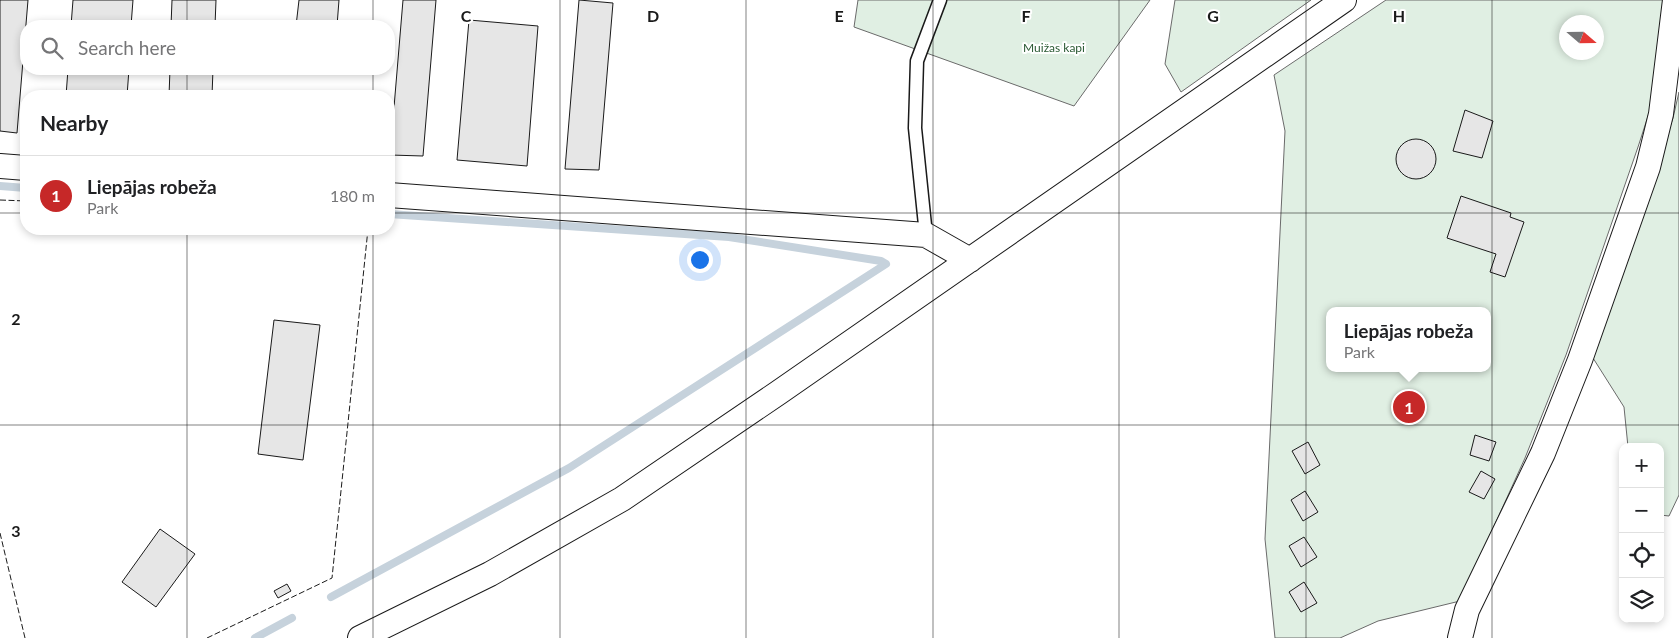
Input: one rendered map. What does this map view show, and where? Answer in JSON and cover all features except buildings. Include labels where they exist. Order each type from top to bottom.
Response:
[{"type":"street","points":[[360,638],[490,574],[622,499],[1344,0]]},
{"type":"street","points":[[1460,638],[1467,610],[1543,453],[1580,360],[1648,167],[1661,114],[1675,0]]},
{"type":"street","points":[[0,166],[20,168]]},
{"type":"street","points":[[395,195],[926,235],[970,260]]},
{"type":"lane","points":[[926,235],[915,128],[917,61],[940,0]]},
{"type":"green space","name":"Muižas kapi","points":[[858,0],[1150,0],[1074,106],[854,27]]},
{"type":"green space","points":[[1175,0],[1311,0],[1181,92],[1165,64]]},
{"type":"green space","points":[[1386,0],[1665,0],[1651,107],[1638,147],[1566,355],[1525,458],[1460,601],[1378,621],[1340,638],[1275,638],[1265,539],[1285,131],[1274,75]]},
{"type":"green space","points":[[1679,92],[1679,495],[1669,516],[1664,515],[1664,443],[1628,443],[1624,407],[1593,358],[1673,118]]},
{"type":"waterway","points":[[0,186],[20,188]]},
{"type":"waterway","points":[[331,597],[569,468],[886,264],[881,261],[729,237],[395,214]]},
{"type":"waterway","points":[[255,638],[292,618]]},
{"type":"fence","points":[[0,200],[20,201]]},
{"type":"fence","points":[[207,638],[332,578],[367,235]]},
{"type":"fence","points":[[0,533],[25,638]]},
{"type":"place","name":"Liepājas robeža","points":[[1409,407]]}]
